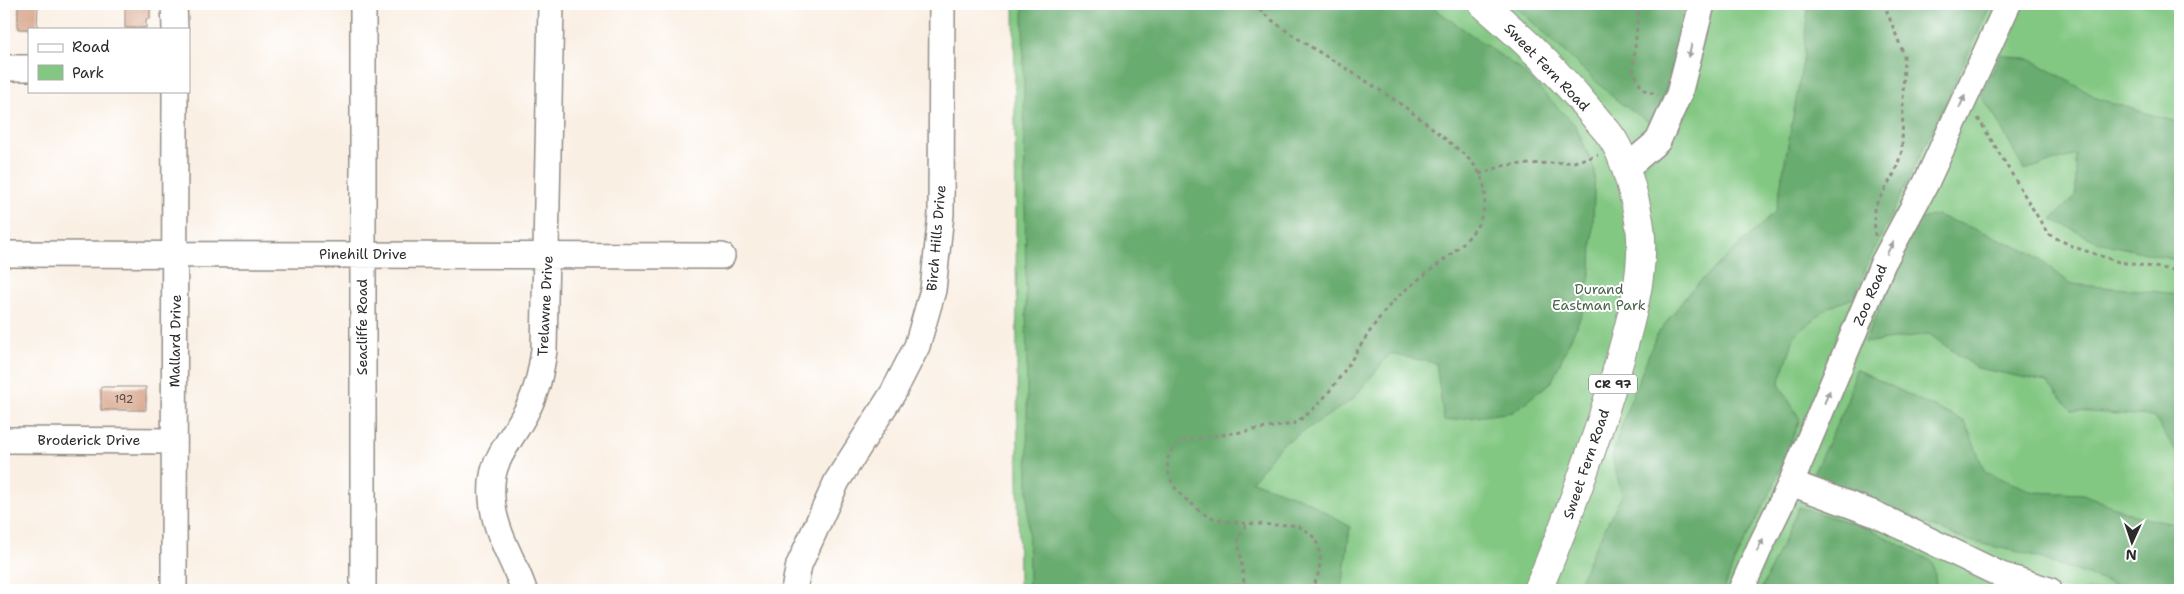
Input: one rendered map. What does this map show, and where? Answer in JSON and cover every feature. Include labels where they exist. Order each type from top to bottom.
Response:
[{"type":"main road","name":"Sweet Fern Road","points":[[1483,4],[1511,28],[1575,92],[1615,143],[1626,168],[1641,236],[1639,281],[1630,324],[1612,390],[1573,505],[1538,590]]},
{"type":"street","points":[[174,4],[175,28]]},
{"type":"street","name":"Seacliffe Road","points":[[363,4],[363,590]]},
{"type":"street","name":"Trelawne Drive","points":[[524,590],[494,510],[492,483],[494,469],[500,454],[526,412],[535,393],[541,370],[548,256],[551,4]]},
{"type":"street","name":"Birch Hills Drive","points":[[794,590],[800,566],[837,481],[893,394],[917,346],[933,290],[941,214],[942,4]]},
{"type":"street","points":[[1626,168],[1658,141],[1679,94],[1702,4]]},
{"type":"street","name":"Zoo Road","points":[[1741,590],[1758,549],[1791,484],[1883,263],[1926,183],[2008,4]]},
{"type":"street","points":[[4,68],[28,68]]},
{"type":"street","name":"Mallard Drive","points":[[174,590],[175,92]]},
{"type":"street","name":"Pinehill Drive","points":[[4,254],[722,256]]},
{"type":"street","name":"Broderick Drive","points":[[4,440],[174,441]]},
{"type":"street","points":[[1791,484],[1875,514],[2001,575],[2049,590]]},
{"type":"path","points":[[1253,4],[1274,24],[1360,77],[1428,124],[1471,161],[1479,174],[1486,198],[1480,222],[1468,236],[1400,294],[1384,312],[1361,342],[1332,389],[1319,404],[1293,424],[1182,441],[1174,446],[1167,460],[1169,474],[1174,487],[1186,500],[1206,515],[1247,523],[1297,526],[1309,533],[1318,544],[1321,558],[1320,573],[1311,590]]},
{"type":"path","points":[[1639,4],[1633,70],[1642,88],[1658,95],[1679,94]]},
{"type":"path","points":[[1883,263],[1873,230],[1874,208],[1894,172],[1902,150],[1904,86],[1904,55],[1884,4]]},
{"type":"path","points":[[1965,96],[2048,234],[2074,247],[2119,262],[2180,271]]},
{"type":"path","points":[[1479,174],[1506,165],[1574,162],[1595,157],[1615,143]]},
{"type":"path","points":[[1245,590],[1238,538],[1247,523]]},
{"type":"green space","name":"Durand Eastman Park","points":[[1014,4],[2180,4],[2180,590],[1019,590]]},
{"type":"green space","points":[[1023,4],[1428,4],[1521,70],[1575,125],[1595,170],[1591,269],[1582,313],[1552,381],[1513,412],[1444,421],[1436,363],[1390,354],[1352,400],[1280,446],[1252,481],[1303,499],[1350,527],[1342,590],[1029,590]]},
{"type":"green space","points":[[1513,4],[1690,4],[1655,126],[1616,100]]},
{"type":"green space","points":[[1808,4],[1991,4],[1939,117],[1869,260],[1854,298],[1829,307],[1795,335],[1779,384],[1800,419],[1773,487],[1734,562],[1724,590],[1576,590],[1592,553],[1622,495],[1612,457],[1628,407],[1656,336],[1691,290],[1776,211],[1803,61]]},
{"type":"green space","points":[[2001,54],[2034,61],[2099,99],[2180,123],[2180,261],[2098,242],[2052,219],[2076,195],[2076,155],[2024,170],[1994,115],[1981,96]]},
{"type":"green space","points":[[1936,215],[1986,233],[2031,253],[2071,284],[2180,294],[2180,452],[2176,451],[2153,416],[2073,411],[2046,382],[1977,368],[1929,334],[1864,343],[1918,220]]},
{"type":"green space","points":[[1856,369],[1965,422],[1985,472],[2034,492],[2083,494],[2139,517],[2180,525],[2180,588],[2178,590],[2130,590],[2028,554],[1969,541],[1811,478],[1846,405]]},
{"type":"green space","points":[[1799,507],[1870,529],[1933,562],[1937,590],[1761,590]]},
{"type":"building","points":[[18,4],[38,4],[37,28],[18,29]]},
{"type":"building","points":[[125,4],[150,4],[150,19],[146,19],[146,28],[125,28]]},
{"type":"building","points":[[101,387],[146,387],[146,410],[101,410]]}]
